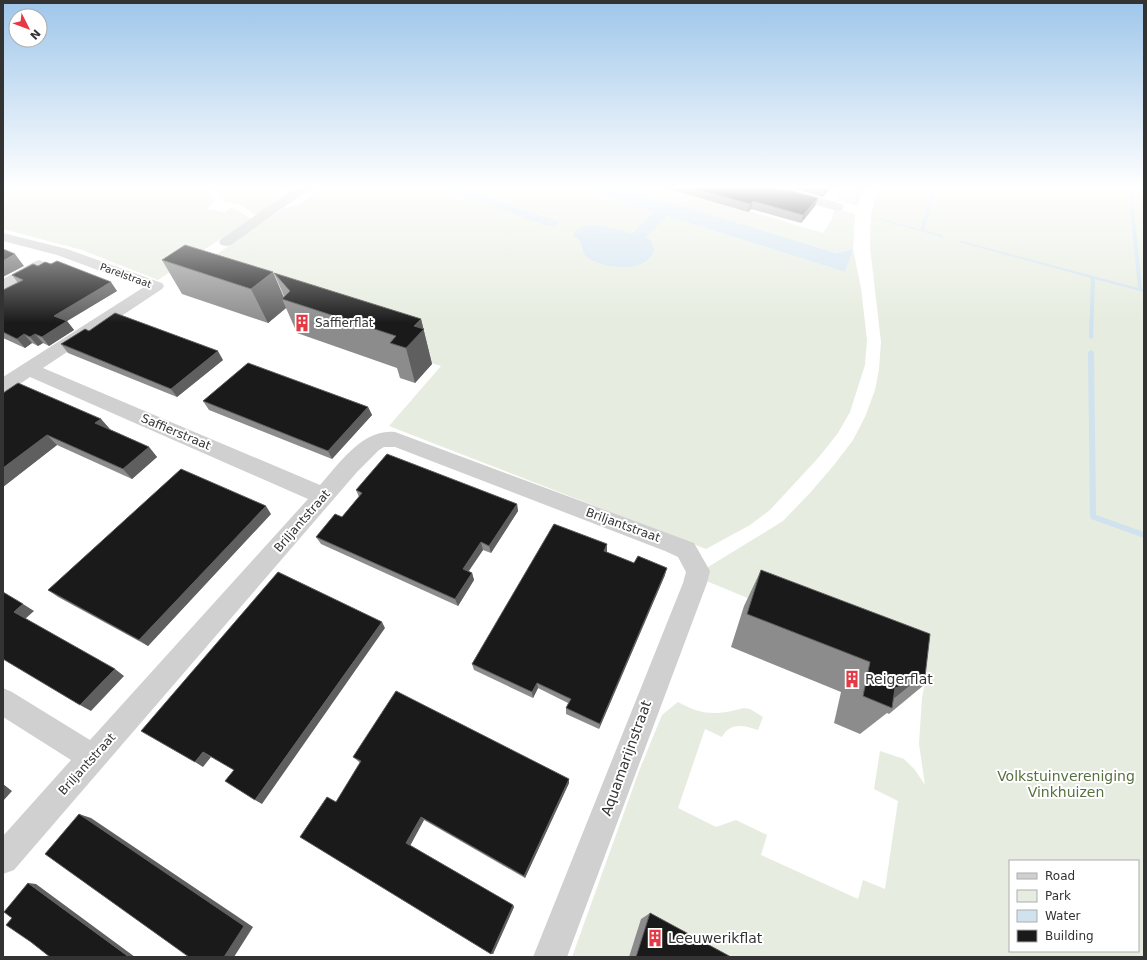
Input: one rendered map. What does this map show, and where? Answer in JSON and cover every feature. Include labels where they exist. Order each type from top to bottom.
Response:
[{"type":"street","points":[[226,242],[239,233]]},
{"type":"street","name":"Parelstraat","points":[[3,237],[62,252],[156,286],[28,370]]},
{"type":"street","points":[[3,285],[62,252]]},
{"type":"street","points":[[3,386],[28,370]]},
{"type":"street","name":"Saffierstraat","points":[[28,370],[323,496]]},
{"type":"street","name":"Briljantstraat","points":[[3,859],[323,496],[370,447],[379,440],[387,439],[406,444],[673,544],[686,550],[692,560]]},
{"type":"street","name":"Aquamarijnstraat","points":[[550,957],[618,782],[655,681],[695,584],[698,571],[692,560]]},
{"type":"street","points":[[3,701],[93,758]]},
{"type":"green space","points":[[17,233],[230,233],[158,280],[82,250]]},
{"type":"green space","points":[[248,233],[601,233],[573,236],[581,242],[581,250],[604,262],[627,267],[644,263],[645,237],[649,233],[720,233],[845,272],[852,249],[836,253],[770,233],[854,233],[853,249],[861,288],[867,340],[865,365],[850,412],[838,433],[819,457],[770,510],[750,525],[706,549],[389,426],[441,366],[425,361],[431,354],[213,281],[182,278]]},
{"type":"green space","name":"Volkstuinvereniging Vinkhuizen","points":[[870,233],[1144,233],[1144,957],[572,957],[639,771],[662,715],[678,702],[695,710],[710,713],[726,712],[744,708],[750,709],[763,717],[758,730],[738,726],[729,729],[722,737],[705,729],[678,808],[716,827],[736,820],[767,835],[761,855],[858,899],[863,880],[885,889],[898,801],[874,789],[880,751],[904,759],[915,770],[925,785],[919,744],[922,698],[927,672],[704,580],[708,567],[783,521],[834,465],[853,440],[865,417],[875,390],[879,369],[881,342],[870,247]]},
{"type":"water","points":[[575,233],[650,233],[646,237],[651,241],[654,250],[651,257],[647,261],[639,265],[624,267],[606,265],[591,260],[582,250],[581,242],[573,236]]},
{"type":"water","points":[[720,233],[770,233],[836,253],[853,249],[845,272]]},
{"type":"building","points":[[185,245],[273,272],[251,289],[162,260]]},
{"type":"building","points":[[3,249],[15,254],[3,261]]},
{"type":"building","points":[[57,261],[111,282],[54,316],[67,321],[42,337],[35,334],[30,337],[24,334],[17,339],[3,332],[3,290],[23,280],[12,275],[33,264],[38,266],[45,262],[51,264]]},
{"type":"building","points":[[274,273],[421,319],[414,326],[424,329],[406,348],[390,343],[396,336],[282,299],[290,291]]},
{"type":"building","points":[[115,313],[218,351],[171,389],[61,344],[85,329],[89,331]]},
{"type":"building","points":[[248,363],[368,407],[328,451],[203,401]]},
{"type":"building","points":[[18,383],[101,419],[95,423],[149,447],[123,469],[47,435],[3,468],[3,393]]},
{"type":"building","points":[[387,454],[517,504],[489,546],[481,542],[463,569],[472,573],[455,599],[316,537],[335,514],[342,517],[362,493],[356,490]]},
{"type":"building","points":[[181,469],[266,506],[139,640],[48,590]]},
{"type":"building","points":[[554,524],[607,544],[604,551],[634,563],[638,556],[667,568],[600,724],[566,708],[571,699],[537,683],[532,692],[472,664]]},
{"type":"building","points":[[761,570],[930,634],[924,685],[914,682],[895,688],[892,708],[863,696],[870,662],[747,614]]},
{"type":"building","points":[[278,572],[382,622],[255,800],[225,781],[234,770],[203,752],[195,762],[141,731]]},
{"type":"building","points":[[3,592],[23,604],[14,612],[115,669],[80,705],[3,659]]},
{"type":"building","points":[[396,691],[569,779],[524,876],[421,817],[406,843],[513,905],[491,954],[300,837],[327,797],[336,802],[361,761],[353,757]]},
{"type":"building","points":[[79,814],[244,926],[224,957],[189,957],[45,854]]},
{"type":"building","points":[[28,883],[129,957],[50,957],[6,925],[12,918],[4,912]]},
{"type":"building","name":"Leeuwerikflat","points":[[650,913],[731,957],[636,957]]},
{"type":"waterway","points":[[930,233],[942,236]]},
{"type":"waterway","points":[[1134,233],[1140,290]]},
{"type":"waterway","points":[[961,242],[1093,277]]},
{"type":"waterway","points":[[1091,337],[1093,277]]},
{"type":"waterway","points":[[1093,277],[1140,290]]},
{"type":"waterway","points":[[1140,290],[1144,291]]},
{"type":"waterway","points":[[1091,352],[1093,517],[1144,535]]},
{"type":"place","name":"Saffierflat","points":[[302,323]]},
{"type":"place","name":"Reigerflat","points":[[852,679]]},
{"type":"place","name":"Leeuwerikflat","points":[[655,938]]}]
